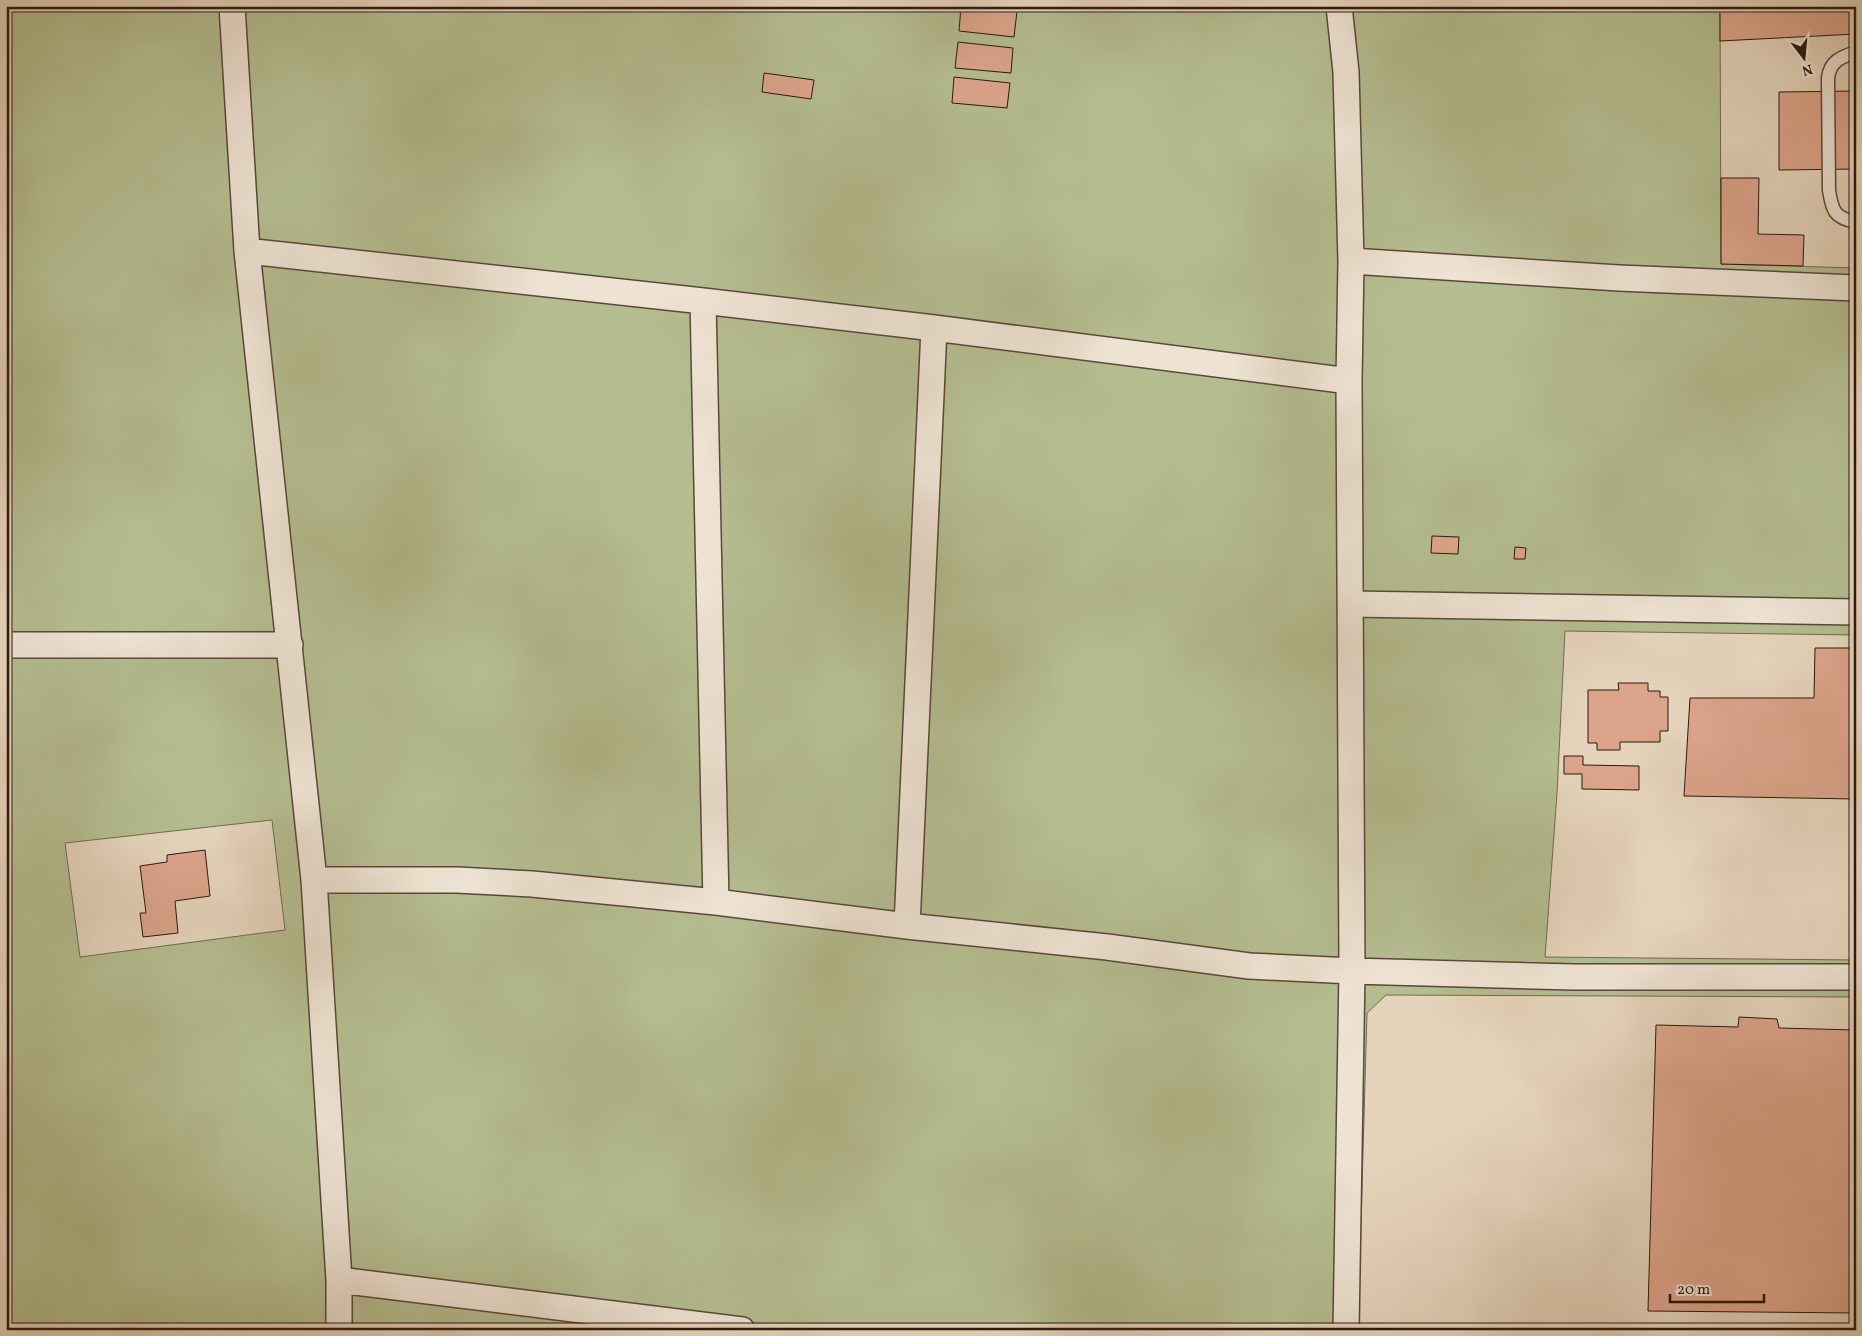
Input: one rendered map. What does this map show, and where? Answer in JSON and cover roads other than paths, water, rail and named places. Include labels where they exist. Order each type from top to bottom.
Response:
[{"type":"street","points":[[232,6],[247,251],[314,880],[339,1280],[339,1330]]},
{"type":"street","points":[[1339,6],[1346,72],[1351,261],[1349,381],[1352,971],[1346,1330]]},
{"type":"street","points":[[247,251],[934,328],[1349,381]]},
{"type":"street","points":[[1351,261],[1619,278],[1856,288]]},
{"type":"street","points":[[703,301],[716,902]]},
{"type":"street","points":[[907,926],[934,328]]},
{"type":"street","points":[[1351,604],[1856,612]]},
{"type":"street","points":[[6,645],[290,645]]},
{"type":"street","points":[[314,880],[457,880],[532,884],[716,902],[907,926],[1107,947],[1249,966],[1352,971],[1574,977],[1856,978]]},
{"type":"street","points":[[339,1280],[742,1330]]},
{"type":"lane","points":[[1856,52],[1846,55],[1833,63],[1829,69],[1828,87],[1829,190],[1832,206],[1837,215],[1845,220],[1856,222]]}]
